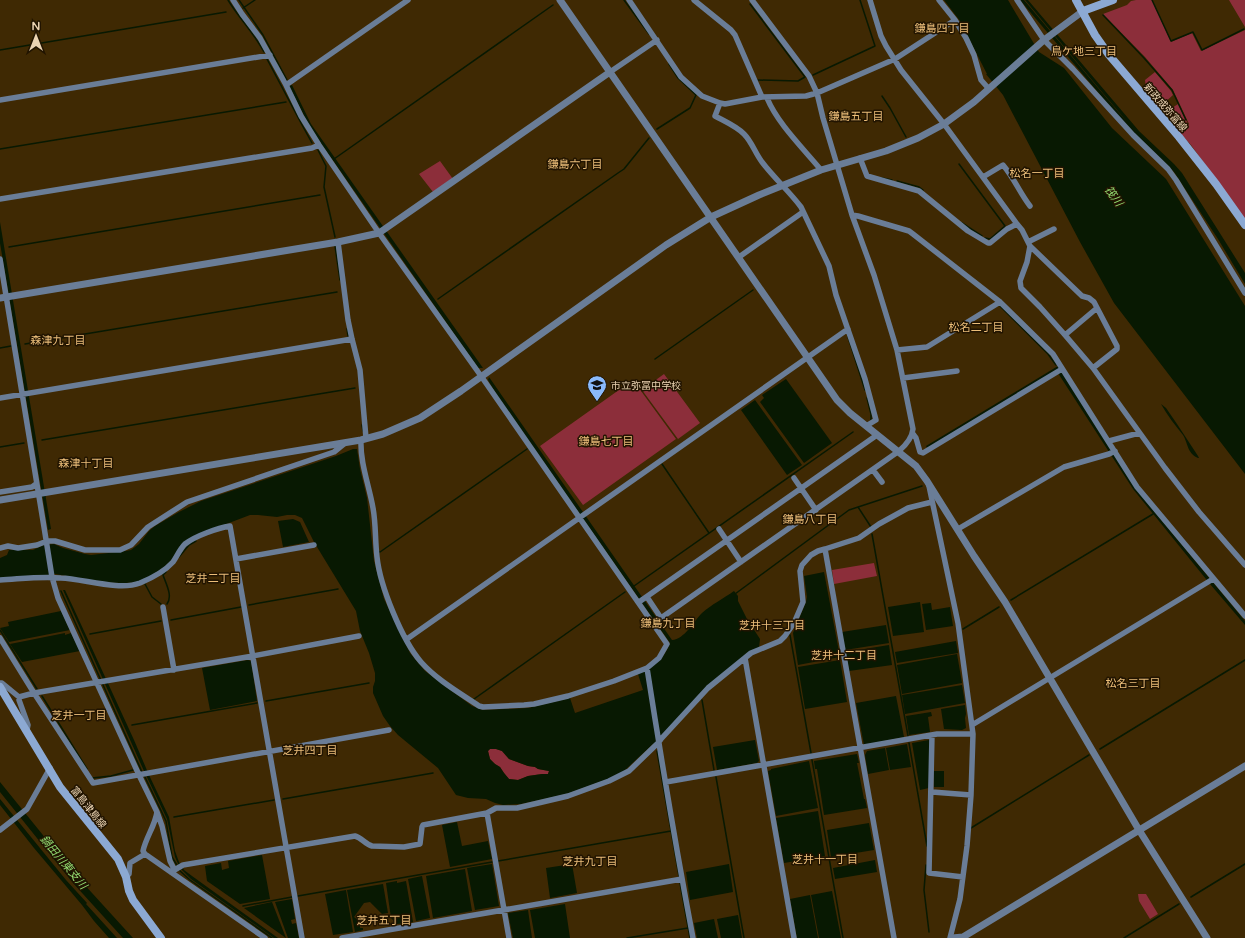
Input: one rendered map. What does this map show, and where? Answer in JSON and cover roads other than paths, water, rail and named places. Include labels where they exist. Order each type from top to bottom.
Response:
[{"type":"main road","name":"新政成弥富線","points":[[1076,0],[1095,35],[1109,55],[1179,136],[1245,225]]},
{"type":"main road","points":[[1083,11],[1113,0]]},
{"type":"main road","name":"富島津島線","points":[[0,686],[60,787],[118,859],[126,877],[128,891],[161,938]]},
{"type":"street","points":[[233,0],[260,38],[301,116],[319,145],[667,644],[659,658],[647,668],[614,681],[568,696],[534,704],[483,707],[479,706],[455,690],[422,663],[414,652],[388,599],[377,557],[373,509],[362,460],[364,439],[360,370],[352,339],[345,299],[338,242]]},
{"type":"street","points":[[286,85],[408,0]]},
{"type":"street","points":[[560,0],[837,400],[850,413],[916,466],[928,481],[1005,602],[1139,830],[1207,938]]},
{"type":"street","points":[[629,0],[681,77],[702,96],[725,104],[764,98],[806,96],[818,93],[895,59],[955,20]]},
{"type":"street","points":[[694,0],[731,30],[735,35],[764,98],[771,109],[821,170]]},
{"type":"street","points":[[752,0],[809,76],[818,93],[823,118],[852,216],[862,239],[898,350],[913,434],[916,438],[920,452],[923,453],[1060,370]]},
{"type":"street","points":[[870,0],[882,36],[901,70],[944,124],[983,177],[1017,224],[1029,244],[1082,296],[1089,298],[1097,308],[1118,349],[1093,368]]},
{"type":"street","points":[[939,0],[955,20],[969,44],[981,80],[991,88]]},
{"type":"street","points":[[1017,0],[1046,38],[1133,135],[1168,169],[1245,293]]},
{"type":"street","points":[[0,500],[364,439],[383,434],[420,418],[666,245],[711,217],[821,170],[837,164],[886,151],[918,138],[944,124],[960,114],[991,88],[1046,38],[1083,11]]},
{"type":"street","points":[[7,297],[338,242],[380,233],[656,40]]},
{"type":"street","points":[[0,100],[270,55]]},
{"type":"street","points":[[720,103],[714,116],[738,129],[744,134],[761,161],[797,202],[829,266],[836,296],[867,386],[876,420],[866,426]]},
{"type":"street","points":[[0,199],[312,148],[319,145]]},
{"type":"street","points":[[860,158],[867,176],[919,191],[968,231],[988,243],[1007,229],[1017,224]]},
{"type":"street","points":[[983,177],[1003,165],[1012,176],[1023,197],[1030,206]]},
{"type":"street","points":[[739,257],[803,212]]},
{"type":"street","points":[[852,216],[858,216],[909,231],[1000,302],[1052,354],[1060,370],[1109,441],[1112,452],[1137,487],[1211,580],[1245,616]]},
{"type":"street","points":[[1029,244],[1054,229]]},
{"type":"street","points":[[1029,244],[1027,262],[1020,282],[1021,288],[1040,306],[1093,368],[1139,433],[1199,512],[1245,566]]},
{"type":"street","points":[[0,259],[25,393],[36,484],[42,492],[52,577],[58,598],[157,812],[162,826],[172,871]]},
{"type":"street","points":[[898,350],[927,347],[1000,302]]},
{"type":"street","points":[[1065,335],[1097,308]]},
{"type":"street","points":[[407,639],[848,330]]},
{"type":"street","points":[[0,398],[352,339]]},
{"type":"street","points":[[903,378],[957,371]]},
{"type":"street","points":[[1109,441],[1139,433]]},
{"type":"street","points":[[646,597],[661,618],[899,452],[913,434]]},
{"type":"street","points":[[639,602],[877,435]]},
{"type":"street","points":[[0,548],[8,546],[18,548],[37,545],[47,541],[55,541],[85,550],[114,551],[126,548],[135,542],[148,527],[187,502],[334,452],[346,442]]},
{"type":"street","points":[[958,529],[1064,467],[1112,452]]},
{"type":"street","points":[[873,470],[882,482]]},
{"type":"street","points":[[794,478],[816,510]]},
{"type":"street","points":[[928,481],[958,623],[973,734],[971,796],[967,846],[960,899],[951,938],[963,937],[1245,766]]},
{"type":"street","points":[[0,492],[32,487],[36,484]]},
{"type":"street","points":[[172,871],[183,865],[355,836],[360,837],[367,844],[372,846],[404,847],[420,844],[423,825],[487,813],[496,808],[517,808],[568,796],[609,781],[628,771],[661,739],[708,688],[751,653],[780,640],[790,631],[803,602],[800,570],[802,565],[811,555],[818,551],[859,538],[878,524],[908,508],[932,502]]},
{"type":"street","points":[[0,580],[52,577],[117,586],[138,584],[165,569],[186,543],[223,527],[230,526],[302,938]]},
{"type":"street","points":[[718,529],[741,562]]},
{"type":"street","points":[[236,560],[314,545]]},
{"type":"street","points":[[826,549],[894,938]]},
{"type":"street","points":[[972,725],[1211,580]]},
{"type":"street","points":[[163,607],[174,670]]},
{"type":"street","points":[[19,697],[34,693],[174,670],[359,636]]},
{"type":"street","points":[[0,638],[93,783],[389,730]]},
{"type":"street","points":[[745,658],[794,938]]},
{"type":"street","points":[[647,668],[658,742],[693,938]]},
{"type":"street","points":[[0,683],[19,697],[28,725],[26,730]]},
{"type":"street","points":[[666,782],[860,749],[932,735],[973,734]]},
{"type":"street","points":[[932,735],[932,792],[929,873],[963,877]]},
{"type":"street","points":[[0,830],[27,809],[50,768]]},
{"type":"street","points":[[932,792],[971,796]]},
{"type":"street","points":[[157,812],[154,824],[143,851],[145,854],[172,871],[265,938]]},
{"type":"street","points":[[487,813],[509,938]]},
{"type":"street","points":[[130,863],[145,854]]},
{"type":"street","points":[[118,859],[120,858],[130,863]]},
{"type":"street","points":[[126,877],[129,874],[130,863]]},
{"type":"street","points":[[342,938],[682,879]]},
{"type":"water","name":"筏川","points":[[944,0],[1008,0],[1039,52],[1064,68],[1112,128],[1166,179],[1245,306],[1245,474],[1114,303],[1080,242],[1003,95],[986,74],[960,21]]},
{"type":"water","points":[[1020,0],[1024,0],[1128,123],[1025,0],[1028,0],[1139,131],[1182,173],[1245,273],[1245,284],[1218,239],[1174,172],[1118,116]]},
{"type":"water","points":[[292,85],[311,124],[483,368],[478,368],[311,129],[289,86]]},
{"type":"water","points":[[0,222],[51,529],[48,530],[0,243]]},
{"type":"water","points":[[1058,366],[1115,456],[1153,510],[1245,621],[1245,625],[1133,489],[1056,370],[927,448],[926,446]]},
{"type":"water","points":[[489,377],[672,640],[681,637],[702,613],[734,591],[738,596],[738,601],[747,619],[760,639],[759,648],[706,688],[656,743],[653,744],[624,771],[614,777],[566,794],[521,804],[503,805],[486,799],[468,798],[456,795],[438,768],[398,735],[383,716],[373,693],[375,673],[360,631],[356,611],[314,542],[302,518],[295,515],[277,517],[250,515],[200,534],[164,567],[147,578],[136,582],[106,582],[55,574],[0,578],[0,558],[7,555],[9,550],[33,550],[44,545],[54,544],[63,548],[91,555],[131,550],[139,544],[155,526],[201,501],[353,449],[357,449],[367,498],[374,561],[384,599],[410,653],[425,671],[472,706],[483,710],[528,708],[570,698],[575,713],[643,690],[638,674],[657,662],[664,654],[670,643],[499,399],[488,380]],"holes":[[[490,749],[502,751],[509,759],[528,766],[549,771],[548,774],[528,776],[518,780],[509,779],[500,767],[490,759],[488,751]]]},
{"type":"water","points":[[786,379],[832,443],[804,463],[760,402],[764,398],[762,395]]},
{"type":"water","points":[[755,400],[802,465],[787,475],[741,410]]},
{"type":"water","points":[[1161,404],[1166,408],[1199,458],[1194,456],[1190,451],[1183,435],[1168,416]]},
{"type":"water","points":[[293,519],[300,522],[309,542],[283,547],[278,521]]},
{"type":"water","points":[[824,572],[840,657],[798,665],[793,633],[807,597],[804,576]]},
{"type":"water","points":[[63,590],[65,590],[73,607],[169,817],[175,851],[179,862],[184,870],[278,938],[274,938],[191,879],[180,868],[175,857],[167,819]]},
{"type":"water","points":[[920,602],[924,632],[893,636],[888,607]]},
{"type":"water","points":[[931,603],[932,610],[950,607],[953,626],[926,630],[922,604]]},
{"type":"water","points":[[61,611],[70,630],[9,642],[0,628],[9,626],[8,622]]},
{"type":"water","points":[[886,625],[889,643],[845,650],[842,632]]},
{"type":"water","points":[[65,633],[65,635],[71,633],[80,651],[22,662],[10,644]]},
{"type":"water","points":[[956,641],[958,653],[897,663],[895,652]]},
{"type":"water","points":[[889,645],[892,665],[849,671],[846,652]]},
{"type":"water","points":[[957,654],[962,683],[902,694],[897,665]]},
{"type":"water","points":[[248,660],[251,661],[257,701],[210,710],[202,668]]},
{"type":"water","points":[[840,660],[847,702],[805,709],[798,667]]},
{"type":"water","points":[[962,685],[965,703],[905,714],[902,695]]},
{"type":"water","points":[[896,696],[904,737],[864,745],[856,703]]},
{"type":"water","points":[[965,705],[966,728],[962,730],[944,729],[941,709]]},
{"type":"water","points":[[931,712],[932,716],[928,717],[930,732],[909,735],[906,716]]},
{"type":"water","points":[[755,740],[759,761],[757,763],[717,770],[713,747]]},
{"type":"water","points":[[929,740],[929,788],[920,790],[912,743]]},
{"type":"water","points":[[907,744],[911,767],[890,770],[886,748]]},
{"type":"water","points":[[885,748],[889,770],[868,774],[865,755],[867,751]]},
{"type":"water","points":[[857,754],[859,763],[857,763],[867,808],[824,815],[817,769],[815,769],[814,761]]},
{"type":"water","points":[[809,761],[818,808],[776,816],[768,771],[771,769]]},
{"type":"water","points":[[934,771],[944,771],[944,787],[934,787]]},
{"type":"water","name":"鍋田川東支川","points":[[0,782],[72,871],[133,938],[123,938],[73,883],[0,792]]},
{"type":"water","points":[[0,799],[66,880],[87,903],[86,904],[117,938],[109,938],[94,921],[0,805]]},
{"type":"water","points":[[818,811],[825,856],[784,863],[776,818]]},
{"type":"water","points":[[457,822],[462,846],[488,841],[492,859],[450,867],[442,825]]},
{"type":"water","points":[[869,823],[874,850],[831,857],[827,830]]},
{"type":"water","points":[[262,855],[270,899],[240,904],[207,881],[205,866],[221,863],[222,870],[229,868],[228,861]]},
{"type":"water","points":[[875,860],[877,872],[835,879],[833,868]]},
{"type":"water","points":[[492,864],[499,906],[475,910],[467,868]]},
{"type":"water","points":[[572,864],[577,893],[550,898],[546,868]]},
{"type":"water","points":[[729,864],[733,892],[690,900],[686,872]]},
{"type":"water","points":[[465,869],[472,911],[433,918],[426,876]]},
{"type":"water","points":[[422,876],[430,918],[416,921],[408,879]]},
{"type":"water","points":[[397,881],[397,883],[406,881],[413,922],[397,924],[391,918],[386,883]]},
{"type":"water","points":[[383,884],[388,913],[382,914],[370,902],[364,903],[354,917],[363,924],[360,924],[360,928],[363,928],[363,930],[355,932],[347,890]]},
{"type":"water","points":[[346,890],[353,932],[333,935],[325,894]]},
{"type":"water","points":[[832,891],[841,938],[819,938],[811,895]]},
{"type":"water","points":[[810,895],[818,938],[797,938],[790,899]]},
{"type":"water","points":[[292,899],[295,919],[291,920],[292,924],[296,923],[299,938],[288,938],[275,902]]},
{"type":"water","points":[[272,902],[286,938],[244,908]]},
{"type":"water","points":[[565,904],[570,938],[535,938],[530,910]]},
{"type":"water","points":[[528,910],[532,938],[513,938],[508,913]]},
{"type":"water","points":[[738,915],[742,938],[721,938],[717,919]]},
{"type":"water","points":[[714,919],[718,938],[697,938],[694,923]]},
{"type":"waterway","points":[[228,0],[256,38],[264,52]]},
{"type":"waterway","points":[[239,0],[263,35],[287,80]]},
{"type":"waterway","points":[[243,8],[255,0]]},
{"type":"waterway","points":[[624,0],[649,34]]},
{"type":"waterway","points":[[813,75],[875,46],[860,0]]},
{"type":"waterway","points":[[1152,0],[1171,41],[1193,32],[1202,50],[1244,29]]},
{"type":"waterway","points":[[750,4],[805,77],[798,81],[758,80]]},
{"type":"waterway","points":[[334,159],[553,5]]},
{"type":"waterway","points":[[0,50],[226,12]]},
{"type":"waterway","points":[[1103,15],[1172,90],[1186,120]]},
{"type":"waterway","points":[[267,59],[312,143]]},
{"type":"waterway","points":[[657,129],[690,108],[696,95],[678,78],[669,64]]},
{"type":"waterway","points":[[882,96],[906,137]]},
{"type":"waterway","points":[[0,149],[286,102]]},
{"type":"waterway","points":[[438,299],[624,169],[649,138]]},
{"type":"waterway","points":[[318,150],[326,166],[324,187],[335,237]]},
{"type":"waterway","points":[[959,164],[1005,226],[990,239],[985,238]]},
{"type":"waterway","points":[[882,178],[892,180]]},
{"type":"waterway","points":[[897,181],[919,187],[923,190]]},
{"type":"waterway","points":[[9,247],[320,195]]},
{"type":"waterway","points":[[962,223],[982,236]]},
{"type":"waterway","points":[[335,246],[340,280]]},
{"type":"waterway","points":[[655,359],[753,290]]},
{"type":"waterway","points":[[25,344],[337,292]]},
{"type":"waterway","points":[[1000,306],[1048,354],[1056,365]]},
{"type":"waterway","points":[[347,329],[348,336]]},
{"type":"waterway","points":[[848,337],[865,390]]},
{"type":"waterway","points":[[0,348],[11,346]]},
{"type":"waterway","points":[[42,440],[355,388]]},
{"type":"waterway","points":[[867,398],[871,420]]},
{"type":"waterway","points":[[362,425],[363,431]]},
{"type":"waterway","points":[[634,586],[853,432]]},
{"type":"waterway","points":[[0,447],[24,443]]},
{"type":"waterway","points":[[378,551],[380,552],[527,449]]},
{"type":"waterway","points":[[662,464],[709,533]]},
{"type":"waterway","points":[[735,594],[849,510],[922,486]]},
{"type":"waterway","points":[[858,507],[871,527]]},
{"type":"waterway","points":[[1011,600],[1153,514]]},
{"type":"waterway","points":[[872,534],[908,736]]},
{"type":"waterway","points":[[179,557],[189,545],[196,541]]},
{"type":"waterway","points":[[166,572],[163,575],[169,594],[169,601],[167,604]]},
{"type":"waterway","points":[[145,584],[152,597],[161,604]]},
{"type":"waterway","points":[[249,605],[338,589]]},
{"type":"waterway","points":[[61,591],[142,772]]},
{"type":"waterway","points":[[474,699],[625,592]]},
{"type":"waterway","points":[[171,620],[241,607]]},
{"type":"waterway","points":[[963,629],[999,607]]},
{"type":"waterway","points":[[90,634],[161,621]]},
{"type":"waterway","points":[[0,630],[37,689]]},
{"type":"waterway","points":[[790,635],[811,753]]},
{"type":"waterway","points":[[1100,749],[1245,660]]},
{"type":"waterway","points":[[266,701],[369,683]]},
{"type":"waterway","points":[[42,696],[87,769]]},
{"type":"waterway","points":[[702,700],[714,770]]},
{"type":"waterway","points":[[132,725],[257,703]]},
{"type":"waterway","points":[[909,743],[927,846]]},
{"type":"waterway","points":[[657,751],[679,876]]},
{"type":"waterway","points":[[971,828],[1089,755]]},
{"type":"waterway","points":[[812,760],[843,938]]},
{"type":"waterway","points":[[92,778],[111,776],[133,770]]},
{"type":"waterway","points":[[283,799],[433,773]]},
{"type":"waterway","points":[[144,775],[166,821],[172,857],[178,867]]},
{"type":"waterway","points":[[716,777],[744,938]]},
{"type":"waterway","points":[[174,817],[274,800]]},
{"type":"waterway","points":[[498,861],[671,831]]},
{"type":"waterway","points":[[298,896],[492,862]]},
{"type":"waterway","points":[[1191,897],[1245,864]]},
{"type":"waterway","points":[[926,865],[924,890],[929,932]]},
{"type":"waterway","points":[[179,870],[190,880],[272,938]]},
{"type":"waterway","points":[[680,883],[690,938]]},
{"type":"waterway","points":[[243,906],[292,897]]},
{"type":"waterway","points":[[1124,938],[1179,904]]},
{"type":"waterway","points":[[627,938],[688,928]]},
{"type":"place","name":"市立弥冨中学校","points":[[597,402]]},
{"type":"district","name":"鎌島四丁目","points":[[942,28]]},
{"type":"district","name":"鳥ケ地三丁目","points":[[1084,51]]},
{"type":"district","name":"鎌島五丁目","points":[[856,116]]},
{"type":"district","name":"鎌島六丁目","points":[[575,164]]},
{"type":"district","name":"松名一丁目","points":[[1037,173]]},
{"type":"district","name":"松名二丁目","points":[[976,327]]},
{"type":"district","name":"森津九丁目","points":[[58,340]]},
{"type":"district","name":"鎌島七丁目","points":[[606,441]]},
{"type":"district","name":"森津十丁目","points":[[86,463]]},
{"type":"district","name":"鎌島八丁目","points":[[810,519]]},
{"type":"district","name":"芝井二丁目","points":[[213,578]]},
{"type":"district","name":"鎌島九丁目","points":[[668,623]]},
{"type":"district","name":"芝井十三丁目","points":[[772,625]]},
{"type":"district","name":"芝井十二丁目","points":[[844,655]]},
{"type":"district","name":"松名三丁目","points":[[1133,683]]},
{"type":"district","name":"芝井一丁目","points":[[79,715]]},
{"type":"district","name":"芝井四丁目","points":[[310,750]]},
{"type":"district","name":"芝井十一丁目","points":[[825,859]]},
{"type":"district","name":"芝井九丁目","points":[[590,861]]},
{"type":"district","name":"芝井五丁目","points":[[384,920]]}]
